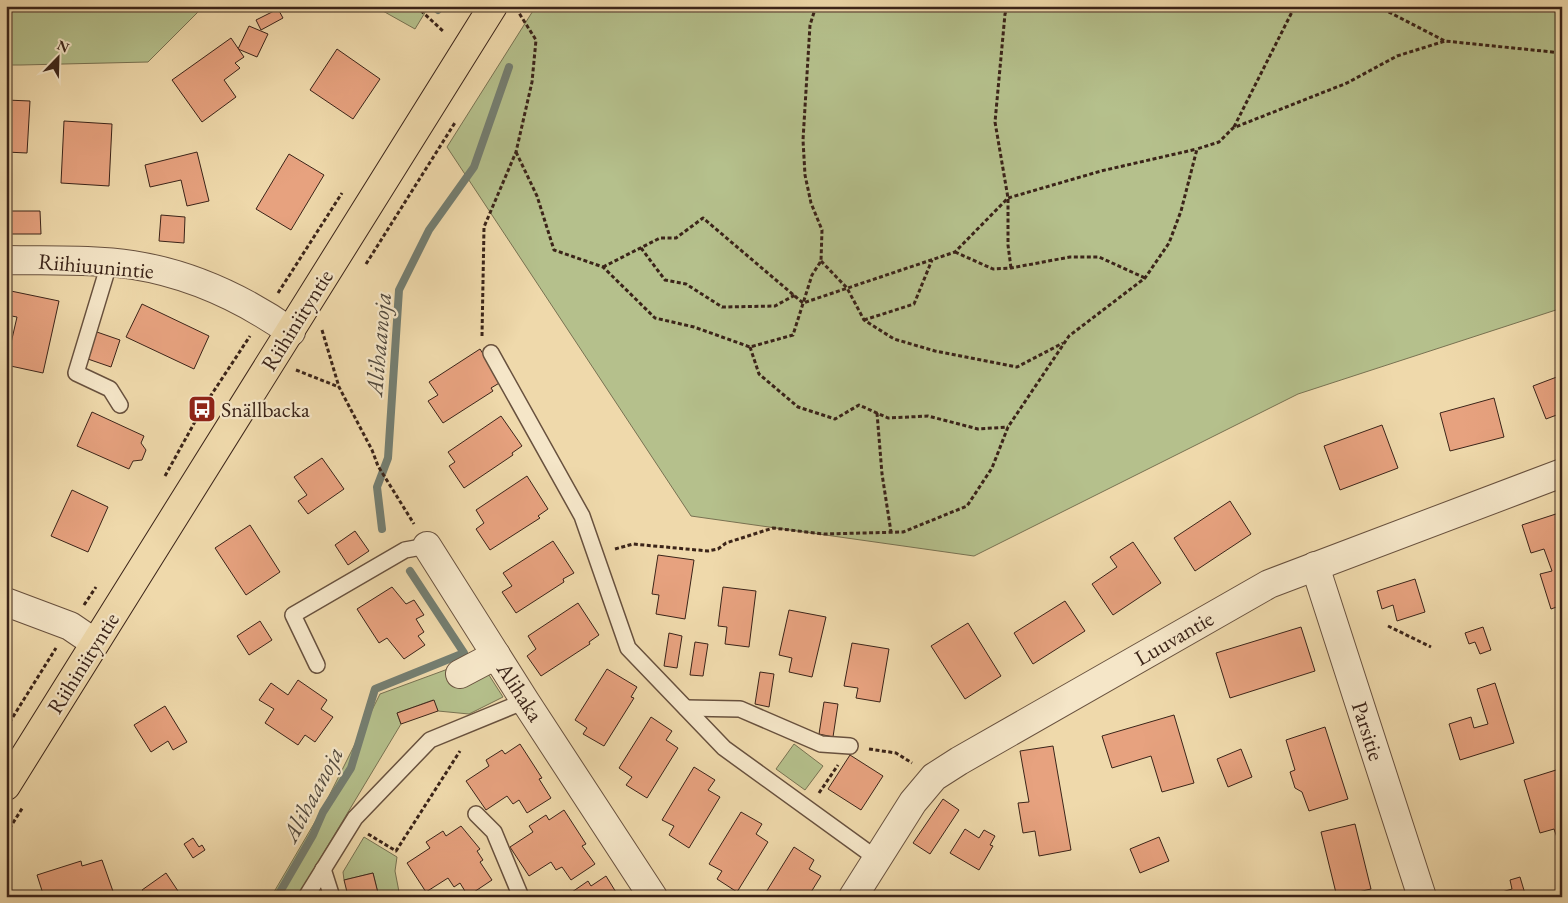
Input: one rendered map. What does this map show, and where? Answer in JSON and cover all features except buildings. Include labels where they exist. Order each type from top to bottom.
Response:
[{"type":"main road","name":"Riihiniityntie","points":[[6,786],[229,426],[290,332],[493,6]]},
{"type":"street","name":"Riihiuunintie","points":[[6,260],[132,265],[209,286],[264,313],[290,332]]},
{"type":"street","name":"Luuvantie","points":[[853,897],[913,802],[934,777],[959,761],[1269,584],[1562,473]]},
{"type":"street","name":"Alihaka","points":[[427,546],[525,701],[653,897]]},
{"type":"street","name":"Parsitie","points":[[1315,566],[1422,897]]},
{"type":"street","points":[[6,602],[70,626],[95,644]]},
{"type":"street","points":[[460,674],[496,654]]},
{"type":"lane","points":[[108,264],[76,374],[110,389],[120,405]]},
{"type":"lane","points":[[491,353],[582,516],[628,648],[724,748],[876,858]]},
{"type":"lane","points":[[317,665],[293,615],[405,550],[427,546]]},
{"type":"lane","points":[[306,897],[355,818],[430,740],[525,701]]},
{"type":"lane","points":[[686,708],[740,709],[821,744],[850,746]]},
{"type":"lane","points":[[476,814],[494,832],[521,897]]},
{"type":"lane","points":[[323,869],[332,897]]},
{"type":"path","points":[[416,6],[444,32]]},
{"type":"path","points":[[516,152],[537,196],[554,250],[603,268],[655,318],[694,327],[750,348],[794,335],[812,276],[821,261],[822,230],[811,202],[805,175],[803,140],[810,25],[816,6]]},
{"type":"path","points":[[1008,6],[1005,14],[995,122],[1008,198],[1008,245],[1011,268]]},
{"type":"path","points":[[803,303],[955,252],[1008,198],[1101,171],[1198,149],[1219,142],[1233,128],[1295,6]]},
{"type":"path","points":[[1377,6],[1445,41],[1562,53]]},
{"type":"path","points":[[481,334],[484,227],[516,152],[532,82],[536,40],[519,13]]},
{"type":"path","points":[[1233,128],[1347,84],[1397,56],[1445,41]]},
{"type":"path","points":[[595,555],[634,544],[708,551],[718,549],[726,543],[774,528],[824,534],[903,532],[967,506],[992,468],[1008,427],[1069,336],[1145,278],[1169,243],[1181,211],[1198,149]]},
{"type":"path","points":[[603,268],[660,238],[676,238],[703,218],[803,303]]},
{"type":"path","points":[[641,248],[665,280],[686,284],[722,307],[775,306],[795,295]]},
{"type":"path","points":[[955,252],[993,269],[1011,268],[1070,257],[1100,257],[1145,278]]},
{"type":"path","points":[[864,320],[914,304],[933,259]]},
{"type":"path","points":[[821,261],[847,288],[864,320],[894,339],[927,349],[1017,367],[1065,342]]},
{"type":"path","points":[[164,479],[202,409],[264,313]]},
{"type":"path","points":[[324,339],[339,387],[372,450],[378,466],[391,484],[427,546]]},
{"type":"path","points":[[750,348],[759,374],[798,407],[835,419],[859,405],[888,418],[928,416],[978,429],[1008,427]]},
{"type":"path","points":[[296,370],[339,387]]},
{"type":"path","points":[[877,413],[882,474],[891,532]]},
{"type":"path","points":[[6,728],[97,585]]},
{"type":"path","points":[[1388,626],[1431,647]]},
{"type":"path","points":[[808,810],[850,746],[896,753],[915,765]]},
{"type":"path","points":[[364,834],[396,851],[458,752],[464,747]]},
{"type":"green space","points":[[6,6],[204,6],[148,62],[6,65]]},
{"type":"green space","points":[[374,6],[429,6],[415,29]]},
{"type":"green space","points":[[536,6],[1562,6],[1562,308],[1298,394],[974,556],[691,516],[447,147]]},
{"type":"green space","points":[[448,669],[487,672],[503,697],[469,714],[438,711],[433,700],[397,713],[401,724],[297,897],[271,897],[322,810],[380,694]]},
{"type":"green space","points":[[794,744],[823,766],[805,790],[776,769]]},
{"type":"green space","points":[[364,837],[397,857],[395,871],[400,897],[379,897],[373,873],[344,880],[343,872]]},
{"type":"waterway","name":"Alihaanoja","points":[[434,6],[438,10]]},
{"type":"waterway","name":"Alihaanoja","points":[[382,529],[377,487],[388,458],[399,290],[429,230],[474,167],[509,67]]},
{"type":"waterway","name":"Alihaanoja","points":[[277,897],[313,835],[323,812],[351,768],[375,689],[464,653],[410,571]]},
{"type":"place","name":"Snällbacka","points":[[202,409]]}]
